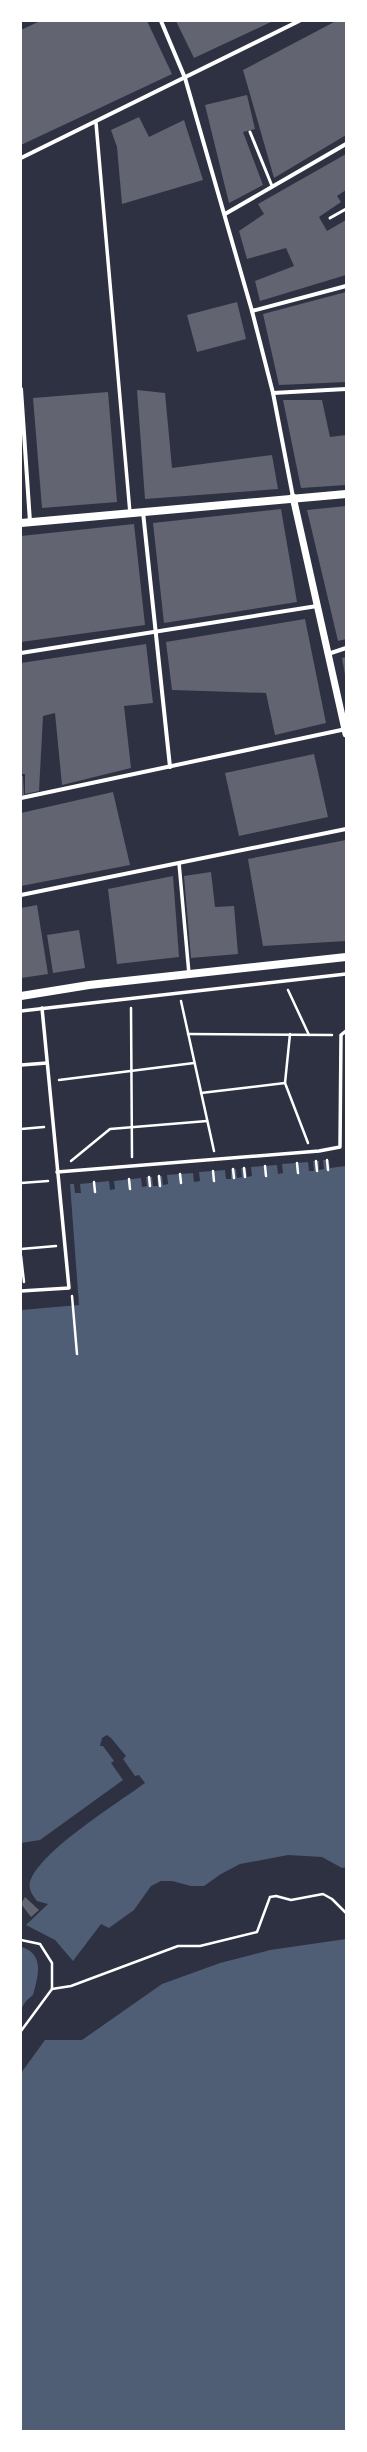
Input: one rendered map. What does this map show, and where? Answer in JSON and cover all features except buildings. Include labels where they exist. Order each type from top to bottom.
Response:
[{"type":"main road","points":[[21,523],[346,494]]},
{"type":"main road","points":[[21,996],[89,985],[189,975],[346,956]]},
{"type":"street","points":[[21,798],[346,731],[327,654],[293,498],[273,393],[252,311],[185,78],[161,21]]},
{"type":"street","points":[[21,158],[96,123],[299,21]]},
{"type":"street","points":[[96,123],[130,513]]},
{"type":"street","points":[[225,214],[346,144]]},
{"type":"street","points":[[252,311],[346,286]]},
{"type":"street","points":[[21,389],[22,431],[30,522]]},
{"type":"street","points":[[273,393],[346,389]]},
{"type":"street","points":[[143,512],[170,767]]},
{"type":"street","points":[[21,653],[156,633],[317,606]]},
{"type":"street","points":[[327,654],[346,648]]},
{"type":"street","points":[[21,895],[346,829]]},
{"type":"street","points":[[179,863],[189,975]]},
{"type":"street","points":[[21,1011],[346,974]]},
{"type":"street","points":[[23,1291],[69,1288],[42,1008]]},
{"type":"street","points":[[57,1172],[312,1152],[340,1147],[341,1035],[346,1031]]},
{"type":"street","points":[[21,1065],[47,1063]]},
{"type":"lane","points":[[250,132],[272,186]]},
{"type":"lane","points":[[330,218],[346,209]]},
{"type":"path","points":[[284,981],[309,1035]]},
{"type":"path","points":[[179,992],[216,1159]]},
{"type":"path","points":[[131,998],[132,1165]]},
{"type":"path","points":[[188,1034],[341,1035]]},
{"type":"path","points":[[290,1034],[284,1083],[312,1152]]},
{"type":"path","points":[[49,1082],[194,1063]]},
{"type":"path","points":[[201,1093],[284,1083]]},
{"type":"path","points":[[57,1172],[110,1129],[207,1121]]},
{"type":"path","points":[[21,1129],[53,1126]]},
{"type":"path","points":[[327,1160],[328,1170]]},
{"type":"path","points":[[316,1161],[317,1171]]},
{"type":"path","points":[[297,1163],[298,1173]]},
{"type":"path","points":[[265,1166],[266,1176]]},
{"type":"path","points":[[244,1168],[244,1177]]},
{"type":"path","points":[[233,1169],[234,1178]]},
{"type":"path","points":[[213,1171],[214,1181]]},
{"type":"path","points":[[180,1174],[181,1183]]},
{"type":"path","points":[[159,1176],[160,1186]]},
{"type":"path","points":[[149,1177],[150,1186]]},
{"type":"path","points":[[129,1179],[130,1189]]},
{"type":"path","points":[[21,1183],[58,1180]]},
{"type":"path","points":[[94,1182],[95,1192]]},
{"type":"path","points":[[21,1249],[65,1246]]},
{"type":"path","points":[[21,1256],[23,1291]]},
{"type":"path","points":[[69,1288],[72,1299],[77,1354]]},
{"type":"path","points":[[52,1989],[71,1986],[178,1946],[200,1946],[257,1932],[270,1897],[276,1896],[291,1900],[323,1894],[332,1899],[346,1914]]},
{"type":"path","points":[[21,1940],[40,1944],[52,1963],[52,1989],[21,2031]]},
{"type":"water","points":[[323,1160],[329,1160],[330,1168],[346,1166],[346,1867],[342,1868],[322,1857],[288,1855],[240,1864],[221,1874],[204,1886],[191,1886],[172,1881],[161,1881],[151,1886],[134,1910],[109,1928],[101,1924],[73,1961],[55,1940],[26,1925],[48,1904],[37,1901],[33,1896],[30,1888],[31,1879],[50,1854],[65,1841],[145,1783],[139,1775],[135,1776],[123,1759],[126,1756],[107,1735],[102,1738],[100,1746],[103,1746],[114,1761],[111,1763],[123,1780],[40,1840],[21,1843],[21,1310],[79,1305],[70,1184],[74,1184],[75,1193],[81,1193],[80,1184],[109,1181],[110,1190],[115,1189],[114,1181],[141,1178],[142,1187],[147,1186],[146,1177],[152,1177],[153,1186],[158,1186],[157,1176],[162,1176],[163,1185],[168,1184],[167,1175],[193,1173],[194,1182],[200,1181],[199,1172],[225,1170],[226,1179],[231,1179],[231,1169],[236,1169],[237,1178],[242,1177],[241,1168],[246,1168],[247,1177],[252,1176],[251,1167],[277,1165],[278,1174],[283,1173],[282,1164],[308,1162],[309,1171],[314,1171],[313,1161],[319,1161],[319,1170],[324,1169]]},
{"type":"water","points":[[346,1939],[346,2431],[21,2431],[21,2073],[45,2040],[82,2040],[162,1984],[220,1963],[270,1950]]},
{"type":"water","points":[[22,1947],[34,1955],[37,1961],[38,1974],[33,1995],[26,2001],[21,2009]]}]
